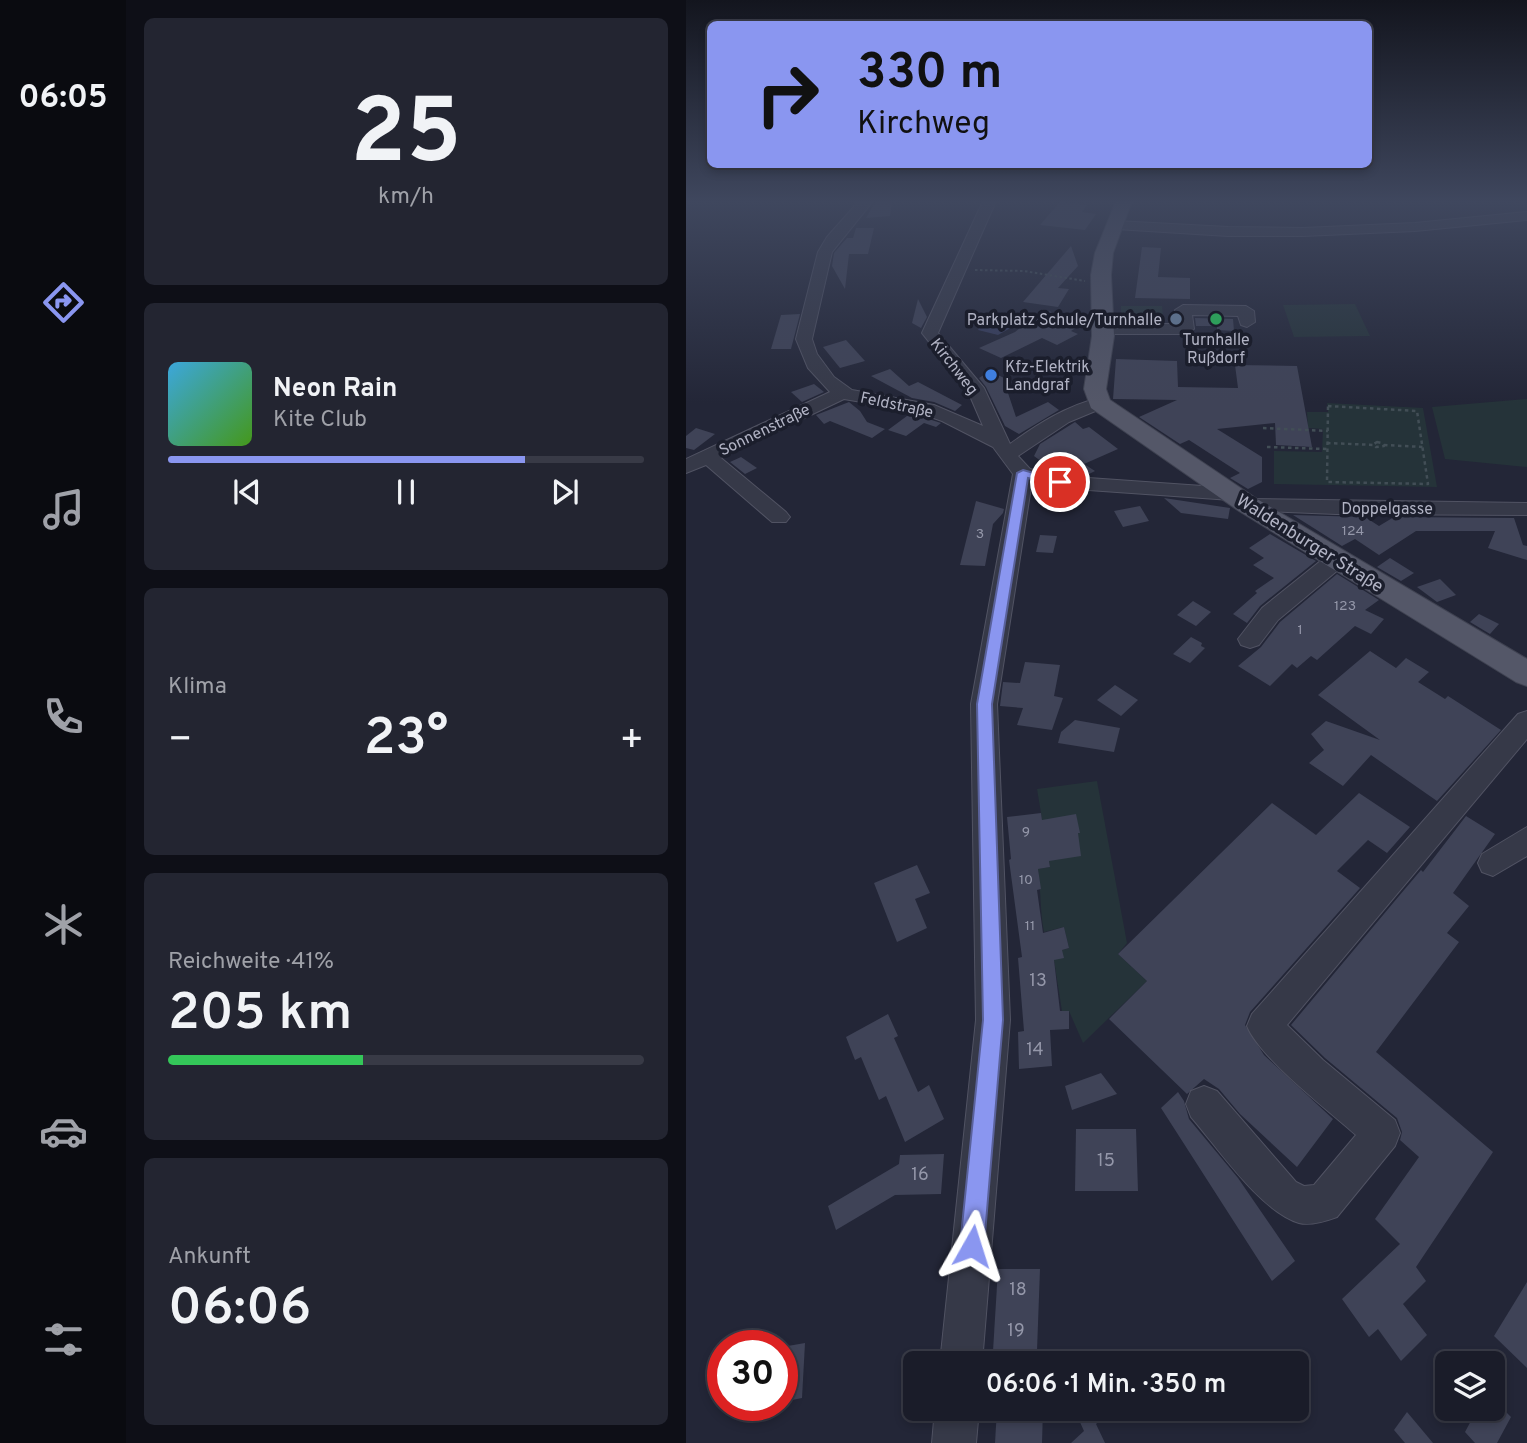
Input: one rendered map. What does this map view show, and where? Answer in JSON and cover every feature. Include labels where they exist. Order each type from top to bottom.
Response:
[{"type":"main road","points":[[1099,403],[1095,389],[1104,329],[1103,268]]},
{"type":"main road","name":"Waldenburger Straße","points":[[1099,403],[1239,499],[1527,674]]},
{"type":"street","name":"Feldstraße","points":[[821,268],[804,339],[806,352],[842,393],[918,406],[955,418],[1010,457]]},
{"type":"street","name":"Kirchweg","points":[[957,270],[930,333],[975,388],[1010,457]]},
{"type":"street","points":[[1104,329],[1186,329],[1184,310],[1246,311],[1247,322]]},
{"type":"street","name":"Sonnenstraße","points":[[686,467],[842,393]]},
{"type":"street","points":[[962,1351],[993,1020],[985,704],[1010,457],[1049,425],[1081,408],[1099,403]]},
{"type":"street","points":[[707,456],[779,517]]},
{"type":"street","points":[[1010,457],[1060,482],[1239,499]]},
{"type":"street","points":[[747,490],[754,488],[760,493],[776,492]]},
{"type":"street","name":"Doppelgasse","points":[[1239,499],[1336,508],[1527,509]]},
{"type":"street","points":[[1250,639],[1270,614],[1336,560]]},
{"type":"street","points":[[1204,1104],[1283,1195],[1302,1205],[1323,1203],[1374,1143],[1382,1133],[1264,1027],[1527,721]]},
{"type":"street","points":[[1493,863],[1527,840]]},
{"type":"street","points":[[954,1443],[956,1421]]},
{"type":"path","points":[[957,270],[1024,271],[1101,284]]},
{"type":"path","points":[[1328,406],[1417,411],[1428,484],[1327,482],[1328,431],[1328,406]]},
{"type":"path","points":[[1263,428],[1328,431]]},
{"type":"path","points":[[1327,443],[1423,447]]},
{"type":"path","points":[[1267,447],[1327,449]]},
{"type":"shaded area","points":[[1355,304],[1370,336],[1294,337],[1283,305]]},
{"type":"shaded area","points":[[1121,306],[1162,306],[1164,325],[1121,324]]},
{"type":"shaded area","points":[[1527,399],[1527,467],[1445,459],[1432,407]]},
{"type":"shaded area","points":[[1327,403],[1423,408],[1437,487],[1274,484],[1274,451],[1322,452],[1323,429],[1308,428],[1307,412],[1328,412]]},
{"type":"shaded area","points":[[1097,781],[1127,943],[1118,954],[1147,981],[1083,1043],[1069,1011],[1062,1011],[1054,960],[1062,950],[1069,948],[1064,927],[1044,932],[1038,869],[1050,867],[1037,789]]},
{"type":"water","points":[[997,313],[1008,314],[1023,321],[998,335],[978,330],[982,322]]},
{"type":"building","points":[[833,268],[847,268],[845,289]]},
{"type":"building","points":[[1052,268],[1076,268],[1058,288],[1069,289],[1058,307],[1023,302]]},
{"type":"building","points":[[1139,268],[1159,268],[1158,277],[1190,278],[1190,299],[1135,298]]},
{"type":"building","points":[[918,299],[927,317],[921,328],[912,323]]},
{"type":"building","points":[[1043,309],[1083,323],[1071,331],[1078,334],[1057,345],[1042,338],[1001,358],[979,348],[1015,332]]},
{"type":"building","points":[[800,314],[791,349],[771,349],[781,315]]},
{"type":"building","points":[[1195,318],[1233,319],[1234,331],[1217,330],[1217,326],[1196,326]]},
{"type":"building","points":[[846,340],[865,361],[840,368],[823,347]]},
{"type":"building","points":[[1116,359],[1177,361],[1178,387],[1238,388],[1235,365],[1297,366],[1312,447],[1276,445],[1275,423],[1217,429],[1262,457],[1262,482],[1248,489],[1230,478],[1240,473],[1189,440],[1180,444],[1139,417],[1177,400],[1113,399]]},
{"type":"building","points":[[890,369],[909,386],[918,382],[962,405],[955,411],[934,402],[912,398],[871,376]]},
{"type":"building","points":[[990,371],[1012,382],[1006,387],[1016,417],[1048,402],[1059,410],[1019,434],[1005,426],[979,378]]},
{"type":"building","points":[[814,384],[824,392],[802,402],[791,392]]},
{"type":"building","points":[[849,402],[860,411],[867,422],[885,429],[872,438],[830,421],[824,424],[816,415]]},
{"type":"building","points":[[911,413],[941,423],[936,427],[924,423],[906,436],[888,430]]},
{"type":"building","points":[[1075,422],[1083,429],[1089,427],[1118,449],[1084,464],[1095,471],[1087,475],[1057,473],[1034,456],[1040,444]]},
{"type":"building","points":[[696,428],[715,434],[694,450],[686,448],[686,436]]},
{"type":"building","points":[[741,457],[757,468],[745,474],[730,462]]},
{"type":"building","points":[[1164,498],[1230,508],[1228,519],[1181,513]]},
{"type":"building","points":[[976,501],[1004,509],[1003,513],[993,524],[985,566],[960,565]]},
{"type":"building","points":[[1140,506],[1149,521],[1123,527],[1114,511]]},
{"type":"building","points":[[1293,515],[1365,517],[1379,526],[1394,517],[1514,518],[1523,545],[1527,546],[1527,560],[1488,548],[1495,531],[1416,531],[1379,555],[1355,539],[1342,546]]},
{"type":"building","points":[[1270,534],[1316,561],[1260,606],[1247,623],[1233,614],[1257,593],[1255,591],[1274,578],[1253,565],[1264,558],[1249,548]]},
{"type":"building","points":[[1040,535],[1057,536],[1053,553],[1036,552]]},
{"type":"building","points":[[1390,558],[1414,573],[1401,581],[1377,567]]},
{"type":"building","points":[[1337,574],[1379,600],[1365,610],[1384,619],[1371,634],[1355,626],[1317,660],[1311,656],[1297,668],[1292,664],[1270,686],[1238,666],[1261,647],[1280,622]]},
{"type":"building","points":[[1440,579],[1456,595],[1437,602],[1417,587]]},
{"type":"building","points":[[1193,601],[1211,612],[1196,626],[1177,615]]},
{"type":"building","points":[[1479,614],[1499,624],[1490,634],[1470,622]]},
{"type":"building","points":[[1191,637],[1205,648],[1190,663],[1173,654]]},
{"type":"building","points":[[1370,651],[1396,668],[1406,658],[1429,672],[1418,682],[1445,699],[1448,696],[1501,730],[1437,801],[1371,755],[1343,786],[1309,763],[1324,750],[1311,734],[1326,721],[1380,740],[1318,695]]},
{"type":"building","points":[[1025,662],[1060,665],[1054,696],[1063,698],[1052,730],[1017,725],[1023,708],[1000,706],[1003,682],[1020,683]]},
{"type":"building","points":[[1115,685],[1138,700],[1121,716],[1097,700]]},
{"type":"building","points":[[1075,720],[1120,728],[1114,752],[1058,743],[1061,732]]},
{"type":"building","points":[[1359,793],[1410,827],[1387,853],[1368,840],[1337,871],[1360,888],[1250,1012],[1245,1025],[1264,1055],[1333,1119],[1297,1167],[1240,1114],[1219,1089],[1204,1079],[1187,1094],[1109,1019],[1147,981],[1118,954],[1272,803],[1316,835]]},
{"type":"building","points":[[1041,813],[1042,820],[1076,814],[1080,833],[1081,856],[1049,861],[1050,867],[1038,869],[1041,889],[1037,890],[1043,933],[1064,927],[1069,948],[1062,950],[1064,958],[1054,960],[1060,1011],[1069,1011],[1069,1029],[1050,1030],[1052,1066],[1019,1069],[1018,1032],[1024,1031],[1018,958],[1022,957],[1009,860],[1007,817]]},
{"type":"building","points":[[1466,816],[1495,834],[1453,893],[1469,906],[1447,933],[1459,942],[1376,1052],[1493,1152],[1416,1267],[1426,1281],[1403,1304],[1427,1335],[1401,1361],[1378,1329],[1369,1337],[1342,1299],[1400,1244],[1375,1219],[1419,1157],[1400,1140],[1402,1132],[1397,1118],[1325,1058],[1291,1025],[1421,870],[1423,872]]},
{"type":"building","points":[[917,865],[930,893],[915,899],[927,928],[897,942],[874,883]]},
{"type":"building","points":[[888,1014],[898,1036],[894,1038],[918,1092],[929,1085],[944,1119],[905,1142],[886,1096],[879,1100],[861,1057],[855,1060],[846,1037]]},
{"type":"building","points":[[1101,1073],[1117,1094],[1072,1110],[1065,1086]]},
{"type":"building","points":[[1178,1092],[1184,1101],[1189,1119],[1238,1178],[1295,1261],[1272,1281],[1161,1108]]},
{"type":"building","points":[[1076,1129],[1136,1129],[1138,1191],[1075,1191]]},
{"type":"building","points":[[944,1154],[941,1194],[895,1195],[836,1230],[828,1206],[899,1164],[900,1155]]},
{"type":"building","points":[[998,1269],[1040,1269],[1037,1351],[993,1351]]},
{"type":"building","points":[[1527,1282],[1527,1368],[1494,1336]]},
{"type":"building","points":[[805,1343],[802,1398],[798,1399],[798,1344]]},
{"type":"building","points":[[1505,1411],[1511,1417],[1497,1443],[1475,1443],[1465,1432],[1471,1421],[1505,1421]]},
{"type":"building","points":[[1407,1412],[1433,1443],[1405,1443],[1394,1430]]},
{"type":"building","points":[[996,1421],[1043,1421],[1042,1443],[995,1443]]},
{"type":"building","points":[[1079,1421],[1099,1421],[1096,1424],[1105,1443],[1071,1443],[1084,1431]]},
{"type":"place","name":"Parkplatz Schule/Turnhalle","points":[[1176,319]]},
{"type":"place","name":"Turnhalle Rußdorf","points":[[1216,319]]},
{"type":"place","name":"Kfz-Elektrik Landgraf","points":[[991,375]]},
{"type":"route","points":[[972,1246],[993,1020],[985,704],[1023,473],[1060,482]]}]
